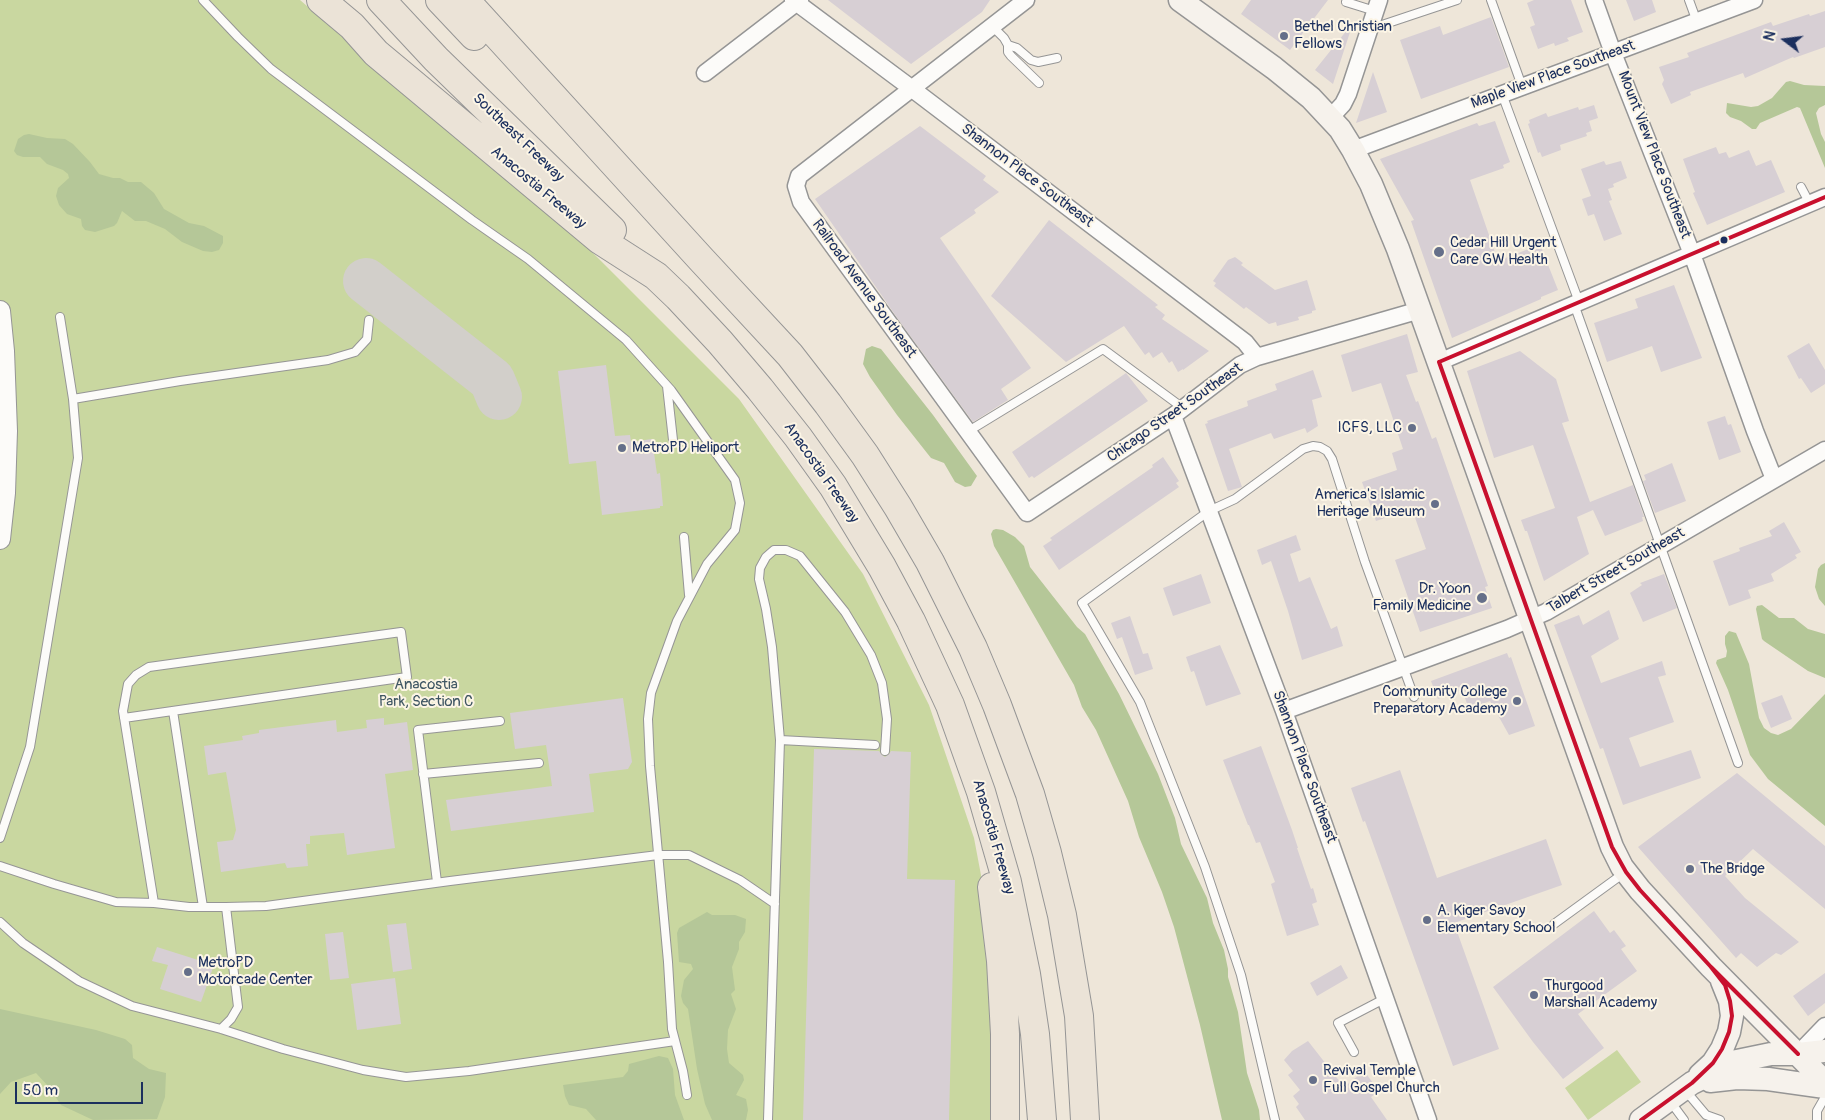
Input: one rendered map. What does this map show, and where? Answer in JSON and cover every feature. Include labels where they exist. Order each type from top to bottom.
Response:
[{"type":"highway","name":"Anacostia Freeway","points":[[320,0],[352,26],[376,53],[600,240],[656,276],[699,319],[760,389],[798,437],[851,514],[915,628],[961,734],[981,792],[1007,882],[1026,974],[1035,1034],[1042,1120]]},
{"type":"highway","name":"Southeast Freeway","points":[[381,0],[436,59],[593,210],[656,276]]},
{"type":"highway","points":[[440,0],[633,200],[700,258]]},
{"type":"highway","points":[[465,0],[700,258],[771,333],[828,404],[865,455],[898,507],[945,590],[985,676],[1030,794],[1055,885],[1098,1120]]},
{"type":"highway","points":[[981,792],[1000,960],[1005,1034],[1005,1120]]},
{"type":"highway","points":[[1079,1016],[1085,1120]]},
{"type":"main road","points":[[1180,0],[1274,68],[1311,98],[1330,118],[1352,150],[1385,216],[1612,847],[1626,872],[1640,890],[1711,967],[1825,1082]]},
{"type":"main road","points":[[1641,1120],[1713,1063],[1722,1049],[1729,1032],[1732,1016],[1730,1001],[1725,985],[1711,967]]},
{"type":"main road","points":[[1681,1090],[1744,1060],[1771,1054],[1825,1051]]},
{"type":"main road","points":[[1681,1090],[1737,1078],[1768,1079],[1825,1086]]},
{"type":"street","name":"Mount View Place Southeast","points":[[1594,0],[1692,254],[1755,432],[1774,479]]},
{"type":"street","name":"Maple View Place Southeast","points":[[1352,150],[1754,0]]},
{"type":"street","points":[[705,73],[796,1]]},
{"type":"street","name":"Shannon Place Southeast","points":[[796,1],[1245,342],[1258,357]]},
{"type":"street","name":"Railroad Avenue Southeast","points":[[1017,2],[992,26],[799,176],[796,186],[798,196],[1026,513]]},
{"type":"street","points":[[1330,118],[1348,94],[1377,6]]},
{"type":"street","points":[[1439,362],[1825,197]]},
{"type":"street","name":"Chicago Street Southeast","points":[[1026,513],[1178,412],[1240,365],[1258,357],[1420,310]]},
{"type":"street","points":[[0,311],[6,375],[7,431],[5,493],[0,539]]},
{"type":"street","name":"Shannon Place Southeast","points":[[1178,412],[1209,511],[1284,711],[1428,1120]]},
{"type":"street","name":"Talbert Street Southeast","points":[[1284,711],[1546,612],[1825,450]]},
{"type":"street","points":[[1798,1054],[1825,1026]]},
{"type":"lane","points":[[203,0],[271,69],[472,220],[528,259],[626,340],[667,386],[703,433],[735,480],[740,503],[736,530],[707,564],[689,596],[664,654],[651,693],[648,719],[650,766],[668,962],[672,1029],[687,1095]]},
{"type":"lane","points":[[1370,28],[1457,0]]},
{"type":"lane","points":[[1491,0],[1522,86]]},
{"type":"lane","points":[[1689,0],[1697,22]]},
{"type":"lane","points":[[1346,2],[1377,6]]},
{"type":"lane","points":[[992,26],[1004,38],[1011,56],[1039,83]]},
{"type":"lane","points":[[1008,45],[1017,48],[1031,60],[1038,62],[1056,58]]},
{"type":"lane","points":[[1502,94],[1738,763]]},
{"type":"lane","points":[[1801,187],[1810,204]]},
{"type":"lane","points":[[0,838],[30,747],[78,458],[73,399],[60,318]]},
{"type":"lane","points":[[73,399],[180,381],[328,360],[355,352],[367,339],[368,320]]},
{"type":"lane","points":[[967,432],[1103,348],[1178,412]]},
{"type":"lane","points":[[667,386],[673,440]]},
{"type":"lane","points":[[1275,1120],[1241,975],[1205,867],[1140,702],[1082,603],[1209,511],[1235,499],[1303,449],[1313,446],[1320,447],[1327,451],[1332,460],[1365,562],[1414,696]]},
{"type":"lane","points":[[684,537],[689,596]]},
{"type":"lane","points":[[768,1120],[780,740],[772,647],[759,579],[760,568],[766,557],[774,550],[786,550],[800,556],[845,612],[871,655],[882,683],[887,719],[885,751]]},
{"type":"lane","points":[[124,718],[407,677],[401,632],[149,666],[136,675],[128,684],[123,711],[124,718],[154,903]]},
{"type":"lane","points":[[173,711],[203,907]]},
{"type":"lane","points":[[437,882],[418,730],[500,720]]},
{"type":"lane","points":[[780,740],[875,745]]},
{"type":"lane","points":[[423,774],[539,763]]},
{"type":"lane","points":[[0,866],[116,902],[154,903],[189,908],[266,906],[437,882],[658,855],[688,856],[740,880],[775,904]]},
{"type":"lane","points":[[1554,924],[1626,872]]},
{"type":"lane","points":[[221,1029],[238,1007],[226,907]]},
{"type":"lane","points":[[0,922],[23,943],[88,985],[132,1006],[221,1029],[283,1049],[363,1070],[406,1077],[469,1071],[675,1041]]},
{"type":"lane","points":[[1354,1052],[1338,1023],[1386,998]]},
{"type":"lane","points":[[1681,1090],[1706,1115],[1720,1120]]},
{"type":"lane","points":[[1681,1090],[1684,1120]]},
{"type":"lane","points":[[1817,1120],[1817,1110],[1825,1097]]},
{"type":"green space","name":"Anacostia Park, Section C","points":[[0,0],[300,0],[578,238],[739,399],[863,574],[929,705],[974,838],[1004,997],[1005,1120],[0,1120]]},
{"type":"green space","points":[[1790,81],[1804,85],[1825,86],[1825,105],[1819,108],[1816,113],[1825,142],[1825,168],[1800,108],[1797,107],[1760,123],[1756,129],[1752,129],[1726,113],[1727,103],[1751,107],[1758,106],[1772,98],[1786,82]]},
{"type":"green space","points":[[29,134],[65,139],[73,144],[99,174],[120,178],[128,182],[141,182],[154,193],[164,209],[189,223],[204,226],[223,236],[223,243],[219,250],[212,252],[203,251],[182,242],[165,229],[146,221],[135,221],[122,211],[114,226],[95,232],[85,230],[81,219],[67,214],[59,205],[56,196],[58,188],[69,178],[68,174],[47,164],[40,157],[23,157],[17,155],[14,151],[18,139]]},
{"type":"green space","points":[[872,346],[881,349],[933,415],[977,476],[971,486],[965,487],[955,482],[944,463],[931,458],[870,377],[863,364],[866,349]]},
{"type":"green space","points":[[996,529],[1003,530],[1015,537],[1024,546],[1030,567],[1077,627],[1085,634],[1119,694],[1158,774],[1175,818],[1181,844],[1207,898],[1213,923],[1224,950],[1228,977],[1238,1012],[1247,1073],[1259,1110],[1260,1120],[1222,1120],[1200,1025],[1174,927],[1162,892],[1139,837],[1128,801],[1096,730],[1082,707],[1074,685],[994,546],[991,534]]},
{"type":"green space","points":[[1825,563],[1825,606],[1819,599],[1815,587],[1818,569]]},
{"type":"green space","points":[[1762,605],[1779,618],[1794,618],[1808,629],[1825,634],[1825,678],[1808,671],[1762,639],[1756,609],[1757,606]]},
{"type":"green space","points":[[1729,631],[1736,633],[1749,664],[1759,718],[1764,728],[1771,733],[1778,735],[1791,729],[1825,694],[1825,826],[1768,779],[1750,755],[1728,690],[1716,663],[1717,660],[1726,657],[1725,636]]},
{"type":"green space","points":[[707,912],[712,915],[735,915],[746,919],[745,932],[739,942],[739,949],[732,967],[735,990],[731,994],[736,1009],[728,1030],[727,1049],[729,1063],[743,1075],[744,1080],[736,1095],[746,1099],[748,1110],[746,1120],[712,1120],[705,1104],[697,1069],[688,1009],[683,1003],[681,996],[684,980],[693,969],[691,964],[679,962],[677,933],[679,928]]},
{"type":"green space","points":[[0,1009],[96,1030],[125,1039],[132,1045],[133,1058],[149,1069],[166,1073],[165,1097],[157,1119],[93,1120],[61,1105],[36,1073],[11,1082],[0,1094]]},
{"type":"green space","points":[[1617,1050],[1641,1082],[1588,1120],[1565,1088]]},
{"type":"green space","points":[[659,1056],[668,1058],[673,1069],[675,1095],[684,1120],[596,1120],[586,1109],[569,1105],[563,1085],[623,1077],[628,1071],[629,1064]]},
{"type":"building","points":[[828,0],[990,0],[982,12],[911,64]]},
{"type":"building","points":[[1251,0],[1328,0],[1290,50],[1241,14]]},
{"type":"building","points":[[1534,0],[1571,0],[1583,32],[1567,38],[1569,41],[1555,46],[1554,43],[1538,49],[1530,27],[1535,25],[1527,3]]},
{"type":"building","points":[[1626,0],[1652,0],[1656,12],[1634,21]]},
{"type":"building","points":[[1825,11],[1825,47],[1793,57],[1745,78],[1743,73],[1690,92],[1691,95],[1671,104],[1662,84],[1664,80],[1659,67],[1689,57],[1687,53],[1771,22],[1773,26],[1809,14],[1810,16]]},
{"type":"building","points":[[1491,17],[1509,67],[1421,99],[1400,40],[1440,26],[1443,35]]},
{"type":"building","points":[[1352,26],[1333,84],[1315,70]]},
{"type":"building","points":[[1373,72],[1387,112],[1356,123]]},
{"type":"building","points":[[1594,105],[1598,118],[1589,121],[1592,131],[1586,133],[1587,136],[1560,145],[1561,150],[1542,157],[1540,152],[1538,153],[1528,124],[1530,123],[1529,120],[1546,113],[1548,117],[1578,107],[1579,110]]},
{"type":"building","points":[[1495,121],[1510,162],[1503,165],[1504,168],[1470,180],[1498,261],[1531,248],[1532,251],[1541,247],[1558,290],[1452,338],[1411,221],[1414,220],[1380,159],[1477,123],[1479,126]]},
{"type":"building","points":[[920,126],[986,176],[983,180],[999,192],[974,210],[976,213],[940,238],[1031,368],[1001,389],[1008,400],[973,422],[898,319],[815,199]]},
{"type":"building","points":[[1716,147],[1719,154],[1726,152],[1729,158],[1749,150],[1756,166],[1771,160],[1785,192],[1707,225],[1693,193],[1695,192],[1683,159]]},
{"type":"building","points":[[1604,161],[1606,165],[1621,161],[1627,178],[1613,184],[1614,187],[1608,189],[1612,200],[1609,201],[1622,234],[1604,241],[1594,214],[1588,216],[1582,199],[1591,196],[1581,169]]},
{"type":"building","points":[[1049,220],[1158,305],[1155,307],[1165,315],[1162,319],[1209,351],[1178,372],[1172,361],[1169,363],[1162,352],[1153,358],[1149,352],[1145,355],[1124,326],[1066,362],[991,296]]},
{"type":"building","points":[[1235,257],[1243,263],[1241,265],[1275,290],[1307,280],[1316,310],[1298,317],[1299,320],[1277,326],[1276,322],[1269,324],[1246,307],[1244,309],[1214,286],[1216,283],[1213,281],[1228,260]]},
{"type":"building","points":[[1674,285],[1702,358],[1661,372],[1652,346],[1607,362],[1594,323],[1638,308],[1635,299]]},
{"type":"building","points":[[1407,334],[1418,372],[1406,375],[1432,439],[1436,437],[1488,586],[1485,587],[1492,608],[1420,632],[1395,560],[1426,549],[1412,509],[1376,521],[1362,482],[1397,470],[1392,453],[1403,449],[1381,383],[1352,392],[1341,355]]},
{"type":"building","points":[[1809,343],[1825,370],[1825,384],[1811,393],[1801,378],[1799,379],[1787,356]]},
{"type":"building","points":[[1520,351],[1556,379],[1569,421],[1562,423],[1590,502],[1633,485],[1644,517],[1642,517],[1643,521],[1605,536],[1593,510],[1577,517],[1589,554],[1544,581],[1527,531],[1525,531],[1521,520],[1555,508],[1533,445],[1494,458],[1467,371]]},
{"type":"building","points":[[606,365],[615,436],[630,435],[631,442],[652,439],[657,474],[660,473],[663,506],[660,506],[660,508],[602,515],[596,461],[569,464],[558,371]]},
{"type":"building","points":[[1313,370],[1322,397],[1312,400],[1318,426],[1307,433],[1305,428],[1274,439],[1271,433],[1229,449],[1242,487],[1228,491],[1205,424],[1208,423],[1207,421],[1248,406],[1247,401],[1277,390],[1275,384]]},
{"type":"building","points":[[1126,373],[1148,401],[1034,478],[1032,476],[1029,478],[1012,452]]},
{"type":"building","points":[[1725,416],[1728,425],[1731,424],[1741,452],[1719,460],[1707,422]]},
{"type":"building","points":[[1163,457],[1179,481],[1176,483],[1179,487],[1059,570],[1043,546],[1052,540],[1050,538],[1153,467],[1152,465]]},
{"type":"building","points":[[1672,463],[1686,501],[1655,513],[1643,481],[1646,480],[1644,475]]},
{"type":"building","points":[[1784,522],[1801,552],[1795,555],[1797,558],[1771,574],[1774,581],[1748,590],[1751,598],[1729,606],[1713,561],[1740,551],[1739,548],[1772,536],[1769,531]]},
{"type":"building","points":[[1296,535],[1301,550],[1290,554],[1299,582],[1310,577],[1331,629],[1337,626],[1343,646],[1302,660],[1271,561],[1262,565],[1257,550]]},
{"type":"building","points":[[1201,574],[1211,603],[1173,616],[1163,588]]},
{"type":"building","points":[[1664,574],[1677,608],[1643,622],[1630,593],[1642,585],[1640,583]]},
{"type":"building","points":[[1609,610],[1619,639],[1591,656],[1601,683],[1662,661],[1666,675],[1658,677],[1674,722],[1629,738],[1640,767],[1691,750],[1701,778],[1623,805],[1603,748],[1600,749],[1554,625],[1579,615],[1583,625]]},
{"type":"building","points":[[1130,616],[1143,654],[1148,653],[1153,669],[1135,675],[1122,637],[1117,639],[1111,623]]},
{"type":"building","points":[[1220,645],[1241,694],[1206,706],[1194,671],[1191,672],[1186,657]]},
{"type":"building","points":[[1507,653],[1509,658],[1511,657],[1535,726],[1509,735],[1490,701],[1469,709],[1462,690],[1438,699],[1431,681]]},
{"type":"building","points":[[1782,695],[1792,719],[1771,728],[1761,703]]},
{"type":"building","points":[[623,698],[632,762],[628,769],[589,774],[594,812],[451,831],[446,800],[552,786],[546,745],[515,749],[510,713]]},
{"type":"building","points":[[384,718],[384,725],[407,722],[413,770],[385,774],[395,848],[347,855],[344,833],[310,836],[310,844],[306,844],[308,866],[287,868],[285,863],[221,872],[217,842],[233,840],[236,830],[226,772],[208,775],[204,746],[243,740],[242,736],[259,733],[259,730],[336,720],[337,732],[367,728],[366,720]]},
{"type":"building","points":[[1261,746],[1317,902],[1312,904],[1319,925],[1287,936],[1271,884],[1275,882],[1260,842],[1256,843],[1248,825],[1223,760]]},
{"type":"building","points":[[814,749],[879,751],[885,757],[891,751],[911,752],[907,879],[955,880],[949,1120],[803,1120]]},
{"type":"building","name":"A. Kiger Savoy Elementary School","points":[[1400,770],[1437,878],[1546,839],[1562,885],[1454,923],[1499,1049],[1453,1066],[1365,821],[1363,822],[1351,788]]},
{"type":"building","name":"The Bridge","points":[[1737,773],[1825,846],[1825,909],[1753,849],[1725,876],[1745,898],[1799,942],[1781,955],[1776,953],[1757,967],[1741,953],[1736,958],[1638,847]]},
{"type":"building","name":"Thurgood Marshall Academy","points":[[1594,911],[1610,933],[1614,930],[1626,946],[1621,949],[1637,971],[1578,1014],[1604,1048],[1563,1079],[1493,987]]},
{"type":"building","points":[[406,923],[412,969],[393,972],[387,925]]},
{"type":"building","points":[[343,932],[349,978],[330,980],[325,934]]},
{"type":"building","name":"MetroPD Motorcade Center","points":[[157,947],[214,965],[201,1002],[160,989],[168,965],[152,961]]},
{"type":"building","points":[[1341,965],[1348,978],[1317,996],[1310,983]]},
{"type":"building","points":[[1825,973],[1825,1003],[1808,1016],[1793,996]]},
{"type":"building","points":[[395,978],[401,1024],[357,1030],[351,984]]},
{"type":"building","name":"Revival Temple Full Gospel Church","points":[[1308,1041],[1344,1087],[1364,1071],[1379,1091],[1371,1097],[1387,1120],[1305,1120],[1296,1107],[1299,1104],[1293,1096],[1300,1090],[1288,1075],[1293,1071],[1284,1060],[1292,1051]]},
{"type":"taxiway","points":[[366,281],[492,380],[499,397]]},
{"type":"transit line","points":[[1439,362],[1825,197]]},
{"type":"transit line","points":[[1439,362],[1612,847],[1626,872],[1640,890],[1711,967],[1725,985],[1730,1001],[1732,1016],[1729,1032],[1722,1049],[1713,1063],[1692,1083],[1641,1120]]},
{"type":"transit line","points":[[1711,967],[1798,1054]]},
{"type":"place","name":"Bethel Christian Fellows","points":[[1284,36]]},
{"type":"place","name":"Cedar Hill Urgent Care GW Health","points":[[1439,252]]},
{"type":"place","name":"ICFS, LLC","points":[[1412,428]]},
{"type":"place","name":"MetroPD Heliport","points":[[622,448]]},
{"type":"place","name":"America's Islamic Heritage Museum","points":[[1435,504]]},
{"type":"place","name":"Dr. Yoon Family Medicine","points":[[1482,598]]},
{"type":"place","name":"Community College Preparatory Academy","points":[[1517,701]]},
{"type":"place","name":"The Bridge","points":[[1690,869]]},
{"type":"place","name":"A. Kiger Savoy Elementary School","points":[[1427,920]]},
{"type":"place","name":"MetroPD Motorcade Center","points":[[188,972]]},
{"type":"place","name":"Thurgood Marshall Academy","points":[[1534,995]]},
{"type":"place","name":"Revival Temple Full Gospel Church","points":[[1313,1080]]}]
